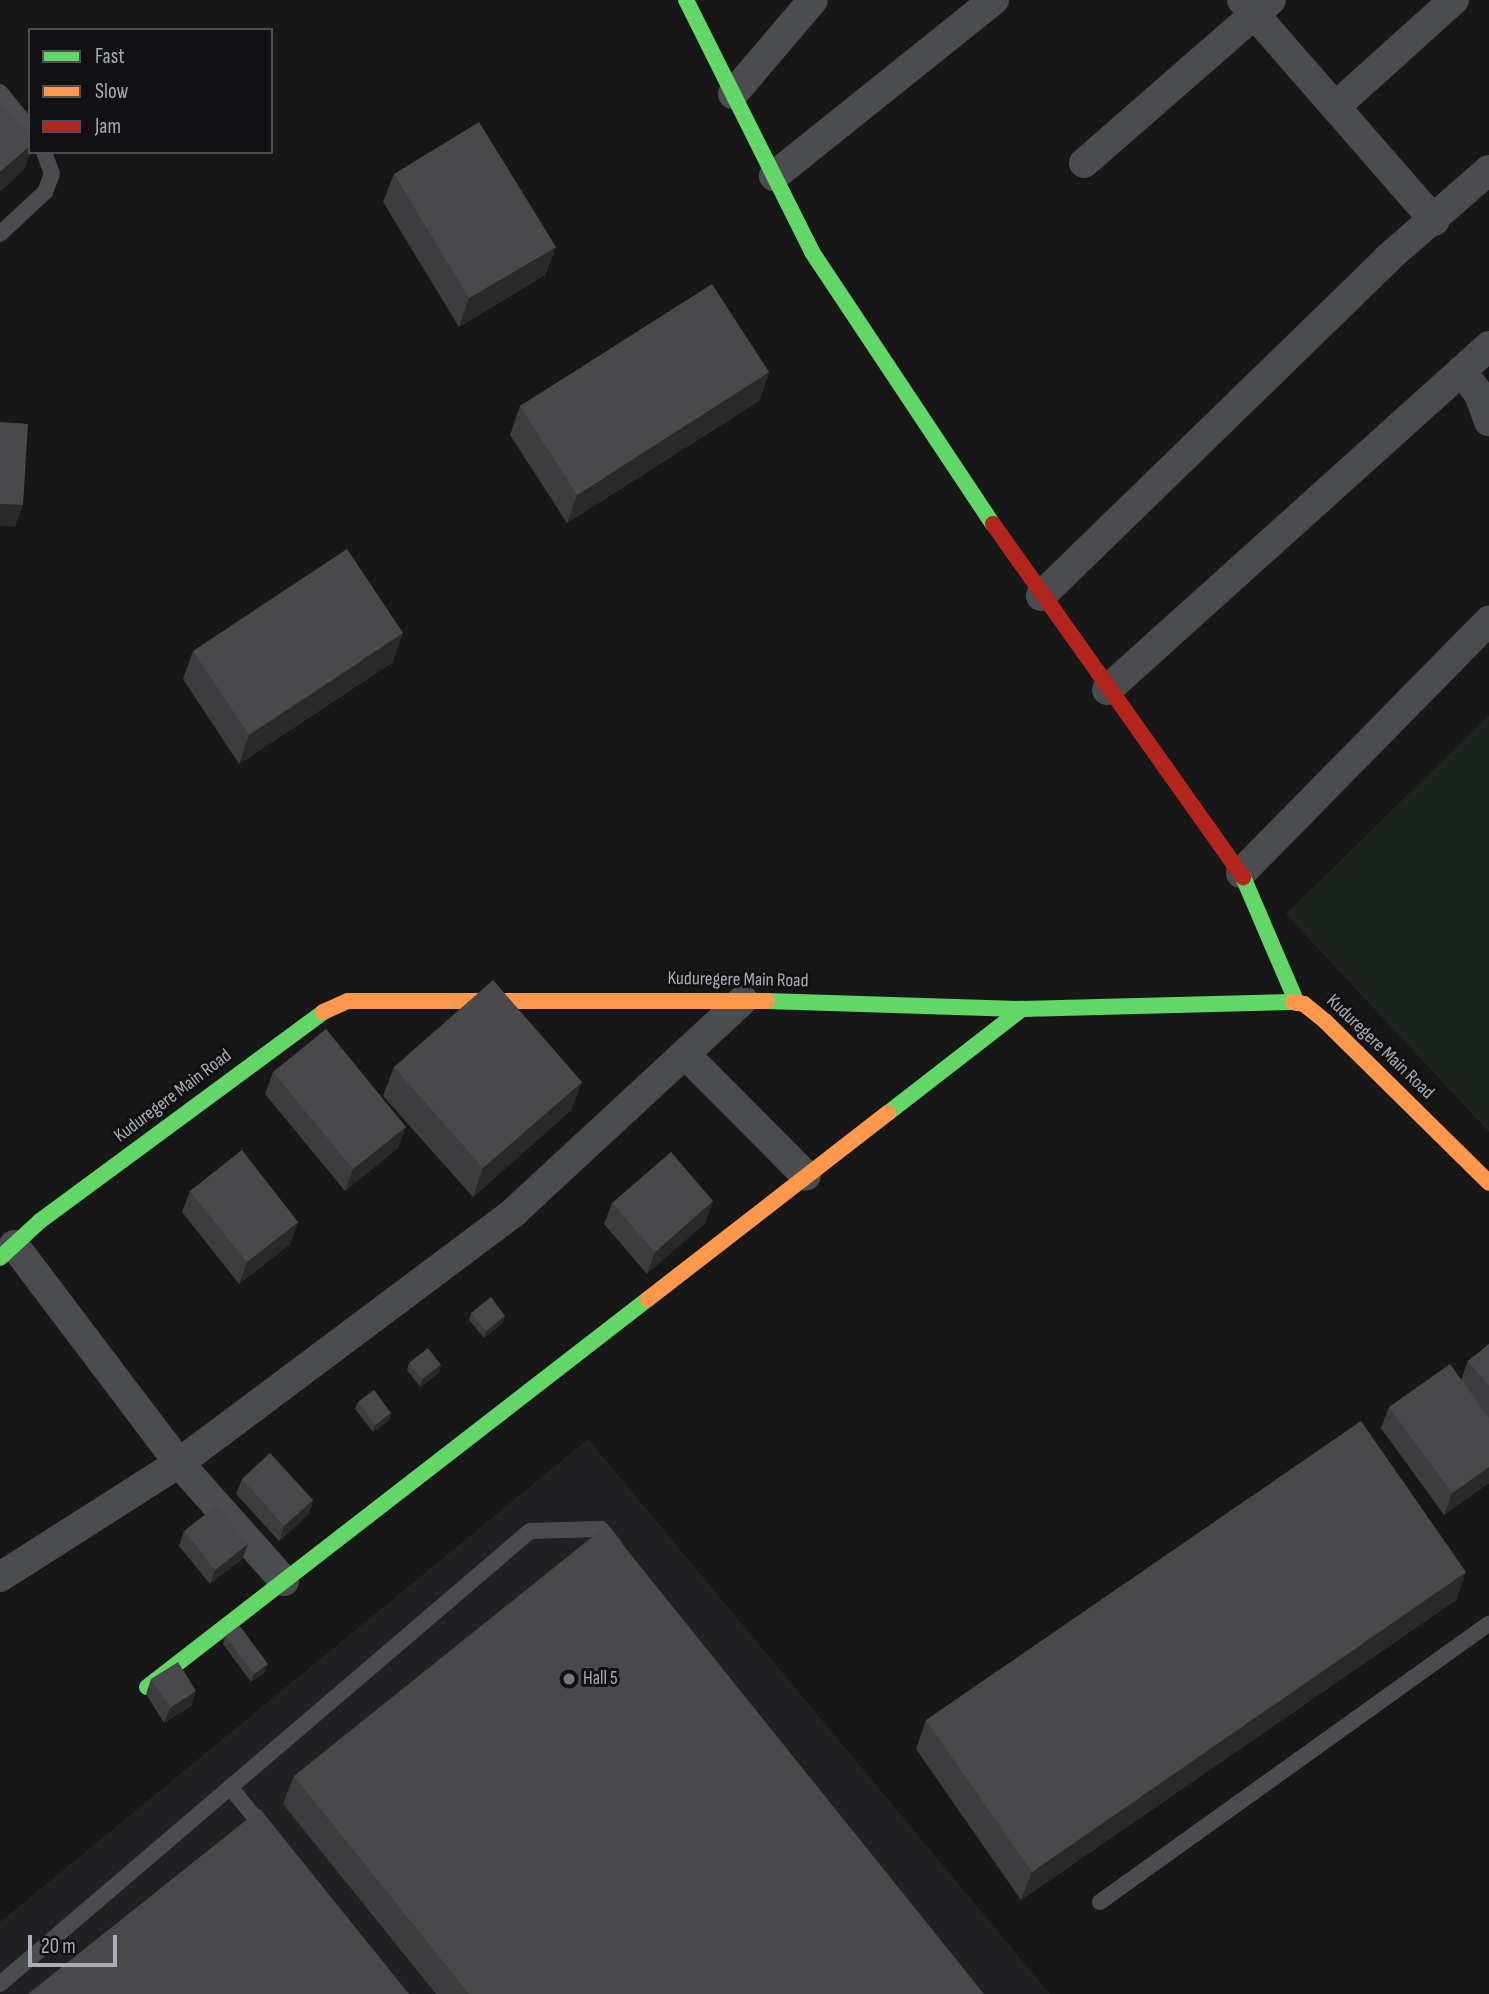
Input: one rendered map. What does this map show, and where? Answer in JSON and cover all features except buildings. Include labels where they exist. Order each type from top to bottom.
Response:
[{"type":"street","points":[[686,0],[812,252],[1041,596],[1241,873],[1297,1003]]},
{"type":"street","points":[[733,94],[813,0]]},
{"type":"street","points":[[774,176],[994,0]]},
{"type":"street","points":[[1335,107],[1454,0]]},
{"type":"street","points":[[1084,163],[1256,5],[1335,107],[1435,221]]},
{"type":"street","points":[[1041,596],[1388,258],[1435,221],[1489,170]]},
{"type":"street","points":[[1107,690],[1489,346]]},
{"type":"street","points":[[1461,371],[1479,394],[1489,421]]},
{"type":"street","points":[[1241,873],[1489,621]]},
{"type":"street","points":[[0,1577],[179,1463],[514,1212],[686,1055],[743,999]]},
{"type":"street","name":"Kuduregere Main Road","points":[[7,1251],[322,1012],[348,1001],[743,999],[1022,1009],[1280,1000],[1297,1003],[1326,1022],[1489,1182]]},
{"type":"street","points":[[147,1687],[1022,1009]]},
{"type":"street","points":[[686,1055],[806,1176]]},
{"type":"street","points":[[7,1251],[179,1463],[284,1581]]},
{"type":"lane","points":[[0,92],[28,127]]},
{"type":"lane","points":[[0,234],[45,192],[51,174],[45,154]]},
{"type":"lane","points":[[0,1984],[530,1531],[601,1529],[627,1562]]},
{"type":"lane","points":[[1100,1902],[1489,1624]]},
{"type":"lane","points":[[230,1787],[281,1849]]},
{"type":"shaded area","points":[[1489,715],[1489,1132],[1286,914]]},
{"type":"shaded area","points":[[588,1439],[1050,1994],[0,1994],[0,1922]]},
{"type":"traffic: fast","points":[[686,0],[812,252],[993,524]]},
{"type":"traffic: fast","points":[[1243,877],[1297,1003]]},
{"type":"traffic: fast","points":[[767,1001],[1022,1009],[1293,1002]]},
{"type":"traffic: fast","points":[[888,1113],[1022,1009]]},
{"type":"traffic: fast","points":[[0,1258],[40,1221],[323,1012]]},
{"type":"traffic: fast","points":[[147,1687],[648,1299]]},
{"type":"traffic: slow","points":[[323,1012],[348,1001],[767,1001]]},
{"type":"traffic: slow","points":[[1293,1002],[1304,1004],[1326,1022],[1489,1183]]},
{"type":"traffic: slow","points":[[648,1299],[888,1113]]},
{"type":"traffic: jam","points":[[993,524],[1243,877]]},
{"type":"place","name":"Hall 5","points":[[569,1679]]}]
